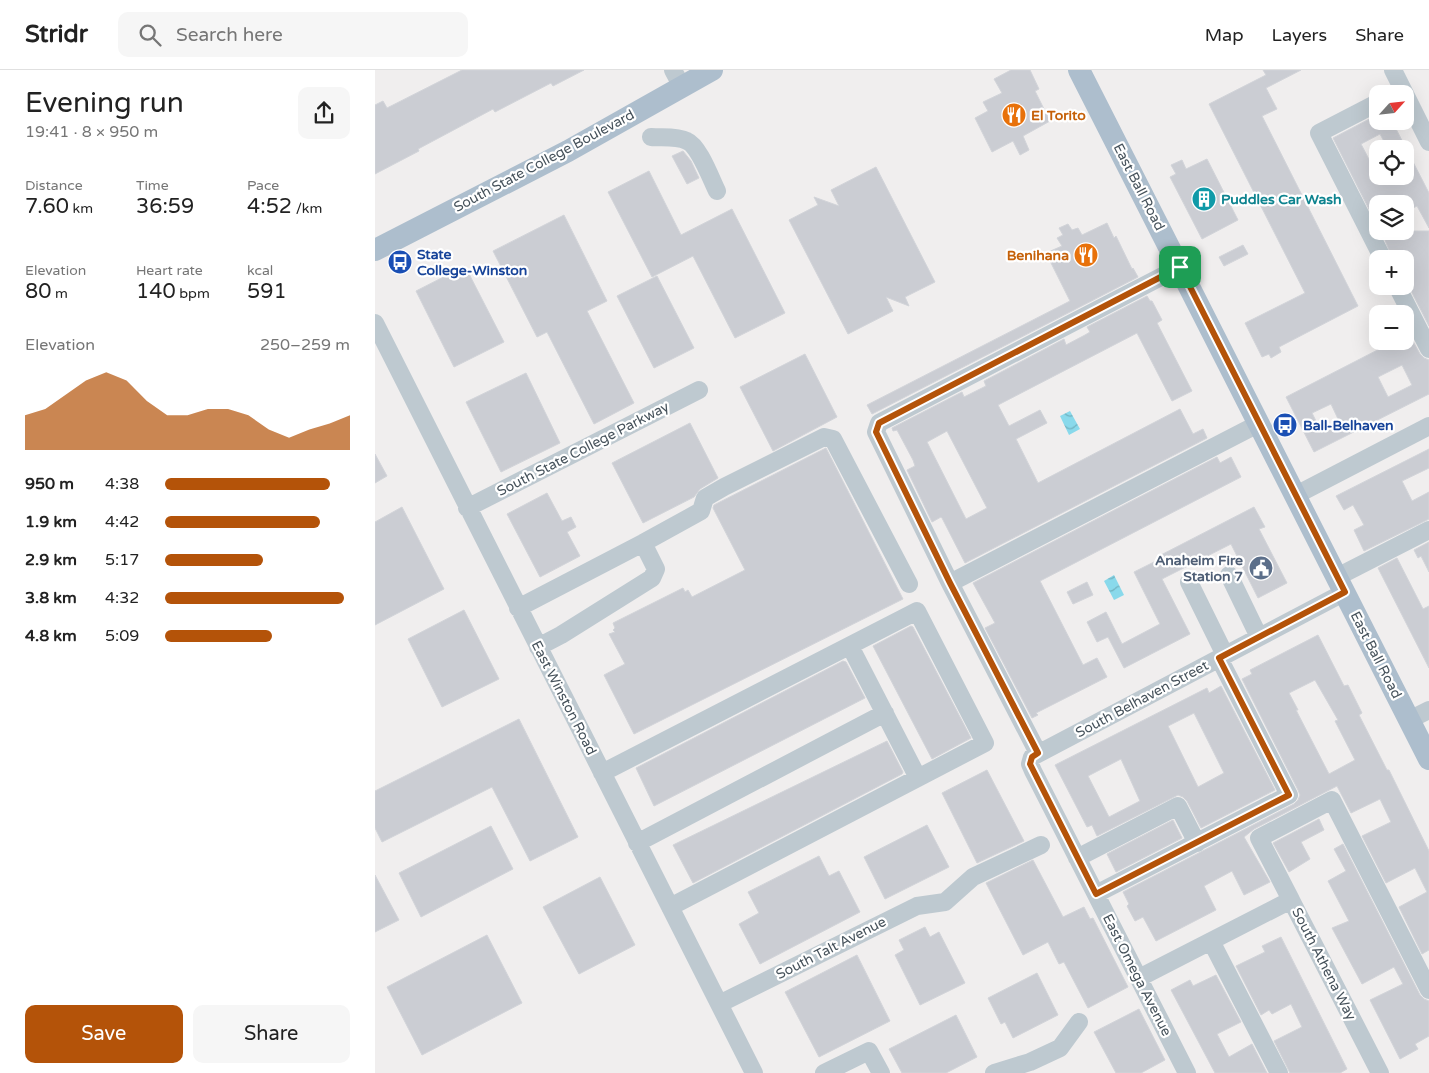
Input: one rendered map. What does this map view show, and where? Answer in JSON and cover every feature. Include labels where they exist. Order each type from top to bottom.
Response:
[{"type":"main road","name":"South State College Boulevard","points":[[375,250],[568,151],[678,78],[712,70]]},
{"type":"main road","name":"East Ball Road","points":[[1079,70],[1428,756]]},
{"type":"street","points":[[1393,70],[1399,85]]},
{"type":"street","points":[[1369,107],[1319,133],[1378,250]]},
{"type":"street","points":[[1414,115],[1429,142]]},
{"type":"street","points":[[651,137],[688,141],[695,147],[717,191]]},
{"type":"street","points":[[1038,753],[950,583],[876,432],[879,423],[1180,267]]},
{"type":"street","points":[[1402,295],[1429,349]]},
{"type":"street","name":"East Winston Road","points":[[375,323],[754,1073]]},
{"type":"street","name":"South State College Parkway","points":[[467,508],[699,390]]},
{"type":"street","points":[[950,583],[1260,423]]},
{"type":"street","points":[[1296,495],[1429,426]]},
{"type":"street","points":[[518,608],[643,543],[701,510],[705,498],[724,487],[825,437],[833,439],[909,584]]},
{"type":"street","name":"South Belhaven Street","points":[[1038,753],[1259,637],[1429,530]]},
{"type":"street","points":[[538,647],[561,635],[652,578],[656,569],[643,543]]},
{"type":"street","points":[[1229,575],[1259,637]]},
{"type":"street","points":[[1096,894],[1289,795],[1222,657],[1189,582]]},
{"type":"street","points":[[602,774],[917,611],[985,743],[670,907]]},
{"type":"street","points":[[850,646],[918,778]]},
{"type":"street","points":[[1409,720],[1429,710]]},
{"type":"street","points":[[637,843],[885,713]]},
{"type":"street","name":"East Omega Avenue","points":[[1038,753],[1032,757],[1030,764],[1033,771],[1187,1073]]},
{"type":"street","points":[[1291,900],[1259,838],[1332,800],[1429,990]]},
{"type":"street","points":[[1077,858],[1178,806],[1197,843]]},
{"type":"street","name":"South Talt Avenue","points":[[719,1004],[917,906],[945,902],[973,877],[1041,845]]},
{"type":"street","name":"South Athena Way","points":[[1139,978],[1291,900],[1380,1073]]},
{"type":"street","points":[[1211,941],[1279,1073]]},
{"type":"street","points":[[994,1073],[1030,1062],[1060,1048],[1079,1022]]},
{"type":"street","points":[[824,1073],[869,1051],[881,1073]]},
{"type":"water","points":[[1070,411],[1080,429],[1069,435],[1060,416]]},
{"type":"water","points":[[1114,575],[1124,595],[1114,600],[1104,581]]},
{"type":"building","points":[[462,70],[584,70],[553,86],[551,83],[495,112],[493,109],[375,174],[375,105],[383,101],[387,108]]},
{"type":"building","name":"El Torito","points":[[1011,70],[1030,70],[1039,89],[1035,91],[1050,121],[1023,136],[1029,150],[1020,155],[1013,141],[992,152],[975,118],[988,111],[983,102],[1002,93],[994,79]]},
{"type":"building","points":[[1263,70],[1301,70],[1266,88],[1277,109],[1262,116],[1358,306],[1279,347],[1281,352],[1271,358],[1269,354],[1262,357],[1245,323],[1305,293],[1209,104],[1266,75]]},
{"type":"building","points":[[1369,119],[1369,130],[1397,130],[1402,140],[1383,140],[1380,134],[1361,144],[1369,159],[1369,185],[1414,185],[1414,164],[1429,193],[1429,228],[1417,206],[1414,208],[1414,195],[1369,195],[1369,209],[1333,138]]},
{"type":"building","points":[[683,151],[691,161],[699,178],[687,184],[672,156]]},
{"type":"building","name":"Puddles Car Wash","points":[[1207,159],[1238,220],[1202,239],[1170,177],[1176,174],[1171,165],[1182,160],[1186,169]]},
{"type":"building","points":[[876,167],[935,282],[905,297],[909,306],[886,297],[893,311],[848,334],[789,220],[818,205],[814,197],[839,206],[831,190]]},
{"type":"building","points":[[649,171],[681,235],[732,209],[785,313],[735,338],[693,256],[652,277],[608,192]]},
{"type":"building","points":[[564,215],[607,301],[587,311],[634,403],[594,424],[547,332],[537,337],[493,251]]},
{"type":"building","points":[[1107,223],[1138,277],[872,414],[867,405],[1070,301],[1046,253],[1062,246],[1057,238],[1063,235],[1059,228],[1068,224],[1072,230],[1078,228],[1082,235]]},
{"type":"building","points":[[1414,231],[1429,231],[1429,326],[1413,295],[1414,250],[1389,250],[1385,240],[1414,240]]},
{"type":"building","points":[[1243,245],[1248,254],[1224,266],[1219,257]]},
{"type":"building","points":[[465,266],[504,342],[454,367],[416,291]]},
{"type":"building","points":[[657,276],[694,348],[654,368],[617,296]]},
{"type":"building","points":[[1147,296],[1152,301],[1162,320],[1157,323],[1192,391],[1172,401],[1137,333],[998,405],[1009,426],[1040,410],[1047,423],[1016,439],[1038,483],[1180,409],[1193,434],[1203,429],[1207,438],[965,563],[942,518],[932,522],[907,470],[915,466],[913,460],[897,430],[893,431],[892,428],[962,392],[964,397],[986,386],[984,381],[1064,339],[1066,345],[1090,332],[1087,327]],"holes":[[[947,431],[987,508],[966,519],[927,442]]]},
{"type":"building","points":[[1414,343],[1420,354],[1429,360],[1429,394],[1314,452],[1286,397],[1377,350],[1414,350]],"holes":[[[1402,365],[1412,385],[1388,397],[1378,377]],[[1331,404],[1339,421],[1321,431],[1312,413]]]},
{"type":"building","points":[[805,354],[837,417],[773,451],[740,387]]},
{"type":"building","points":[[526,373],[560,443],[501,472],[466,402]]},
{"type":"building","points":[[690,423],[718,478],[700,489],[694,497],[643,523],[612,463]]},
{"type":"building","points":[[826,448],[903,599],[634,734],[604,675],[625,664],[609,634],[615,632],[613,630],[615,628],[613,623],[683,588],[685,592],[688,590],[692,597],[745,570],[713,508],[714,505]]},
{"type":"building","points":[[1429,449],[1429,468],[1402,481],[1412,501],[1429,492],[1429,519],[1364,551],[1354,530],[1364,525],[1353,505],[1344,510],[1336,496]]},
{"type":"building","points":[[375,454],[387,476],[375,483]]},
{"type":"building","points":[[1217,457],[1220,463],[1231,457],[1241,477],[1040,581],[1083,665],[1097,658],[1107,677],[1036,713],[1038,715],[1032,718],[985,628],[995,623],[973,583]]},
{"type":"building","points":[[547,493],[562,521],[571,517],[576,527],[567,532],[580,556],[540,577],[507,514]]},
{"type":"building","points":[[402,507],[444,589],[375,625],[375,522]]},
{"type":"building","points":[[1254,507],[1265,527],[1259,529],[1287,583],[1258,598],[1231,544],[1162,579],[1190,634],[1124,668],[1108,637],[1097,642],[1087,622],[1106,612],[1122,644],[1160,624],[1134,572],[1158,560],[1157,557]]},
{"type":"building","points":[[1429,542],[1429,572],[1421,556],[1418,558],[1414,550]]},
{"type":"building","points":[[1397,558],[1423,609],[1429,606],[1429,668],[1378,568]]},
{"type":"building","points":[[1087,582],[1093,595],[1073,604],[1067,592]]},
{"type":"building","points":[[464,610],[499,679],[442,707],[408,639]]},
{"type":"building","points":[[911,626],[971,738],[932,759],[873,646]]},
{"type":"building","points":[[1318,635],[1344,686],[1348,685],[1362,713],[1359,715],[1387,770],[1389,770],[1429,851],[1429,950],[1422,954],[1399,907],[1427,892],[1415,868],[1386,883],[1362,836],[1391,822],[1380,799],[1351,813],[1337,786],[1254,829],[1244,837],[1270,882],[1244,895],[1232,871],[1204,886],[1216,910],[1156,941],[1143,917],[1135,921],[1127,906],[1129,904],[1123,892],[1294,804],[1298,800],[1300,795],[1298,790],[1242,679],[1252,674],[1250,670]],"holes":[[[1315,680],[1338,720],[1335,721],[1355,760],[1329,774],[1289,693]]]},
{"type":"building","points":[[843,661],[846,662],[865,698],[654,806],[636,768]]},
{"type":"building","points":[[1221,686],[1275,790],[1201,828],[1187,801],[1178,795],[1097,836],[1092,825],[1087,827],[1055,765],[1207,688],[1209,693]],"holes":[[[1194,713],[1224,773],[1198,787],[1168,726]],[[1121,759],[1140,801],[1109,817],[1088,776]]]},
{"type":"building","points":[[519,719],[578,837],[530,861],[492,787],[382,842],[375,828],[375,791]]},
{"type":"building","points":[[887,741],[903,772],[902,774],[693,883],[673,845]]},
{"type":"building","points":[[987,770],[1024,841],[977,863],[942,793]]},
{"type":"building","points":[[1319,819],[1324,830],[1301,842],[1310,859],[1289,872],[1273,843]]},
{"type":"building","points":[[1173,820],[1182,838],[1116,872],[1107,854]]},
{"type":"building","points":[[927,825],[949,867],[885,899],[864,857]]},
{"type":"building","points":[[491,826],[513,869],[421,917],[399,873]]},
{"type":"building","points":[[1343,844],[1420,995],[1429,1001],[1429,1036],[1415,1044],[1418,1049],[1400,1059],[1370,1000],[1403,984],[1394,967],[1362,984],[1332,928],[1349,921],[1328,881],[1346,871],[1334,849]]},
{"type":"building","points":[[819,856],[829,876],[839,871],[860,912],[760,964],[739,924],[759,913],[748,892]]},
{"type":"building","points":[[1033,860],[1063,917],[1084,907],[1090,919],[1093,918],[1128,987],[1088,1008],[1064,962],[1059,964],[1048,942],[1023,955],[986,883]]},
{"type":"building","points":[[375,875],[399,920],[375,932]]},
{"type":"building","points":[[600,877],[635,945],[579,974],[543,907]]},
{"type":"building","points":[[925,927],[930,937],[939,932],[965,983],[920,1005],[895,955],[904,950],[899,940]]},
{"type":"building","points":[[487,935],[522,1003],[422,1055],[387,987]]},
{"type":"building","points":[[1281,937],[1347,1069],[1340,1073],[1290,1073],[1274,1041],[1302,1027],[1291,1004],[1272,1014],[1269,1010],[1261,1015],[1236,966],[1265,952],[1262,946]]},
{"type":"building","points":[[857,955],[890,1021],[819,1057],[785,992]]},
{"type":"building","points":[[1037,973],[1058,1015],[1013,1038],[1005,1022],[1001,1024],[988,998]]},
{"type":"building","points":[[1216,975],[1241,1022],[1217,1034],[1229,1057],[1252,1044],[1267,1073],[1215,1073],[1171,990],[1190,980],[1193,986]]},
{"type":"building","points":[[1139,1009],[1165,1060],[1141,1073],[1116,1073],[1094,1032]]},
{"type":"building","points":[[956,1015],[977,1057],[946,1073],[902,1073],[889,1049]]},
{"type":"place","name":"El Torito","points":[[1014,115]]},
{"type":"place","name":"Puddles Car Wash","points":[[1204,199]]},
{"type":"place","name":"Benihana","points":[[1086,255]]},
{"type":"place","name":"State College-Winston","points":[[400,262]]},
{"type":"place","name":"Ball-Belhaven","points":[[1285,425]]},
{"type":"place","name":"Anaheim Fire Station 7","points":[[1261,568]]},
{"type":"route","points":[[1180,267],[1345,592],[1219,658],[1289,795],[1096,894],[1030,764],[1032,757],[1038,753],[950,583],[876,432],[876,428],[879,423],[1180,267]]}]
